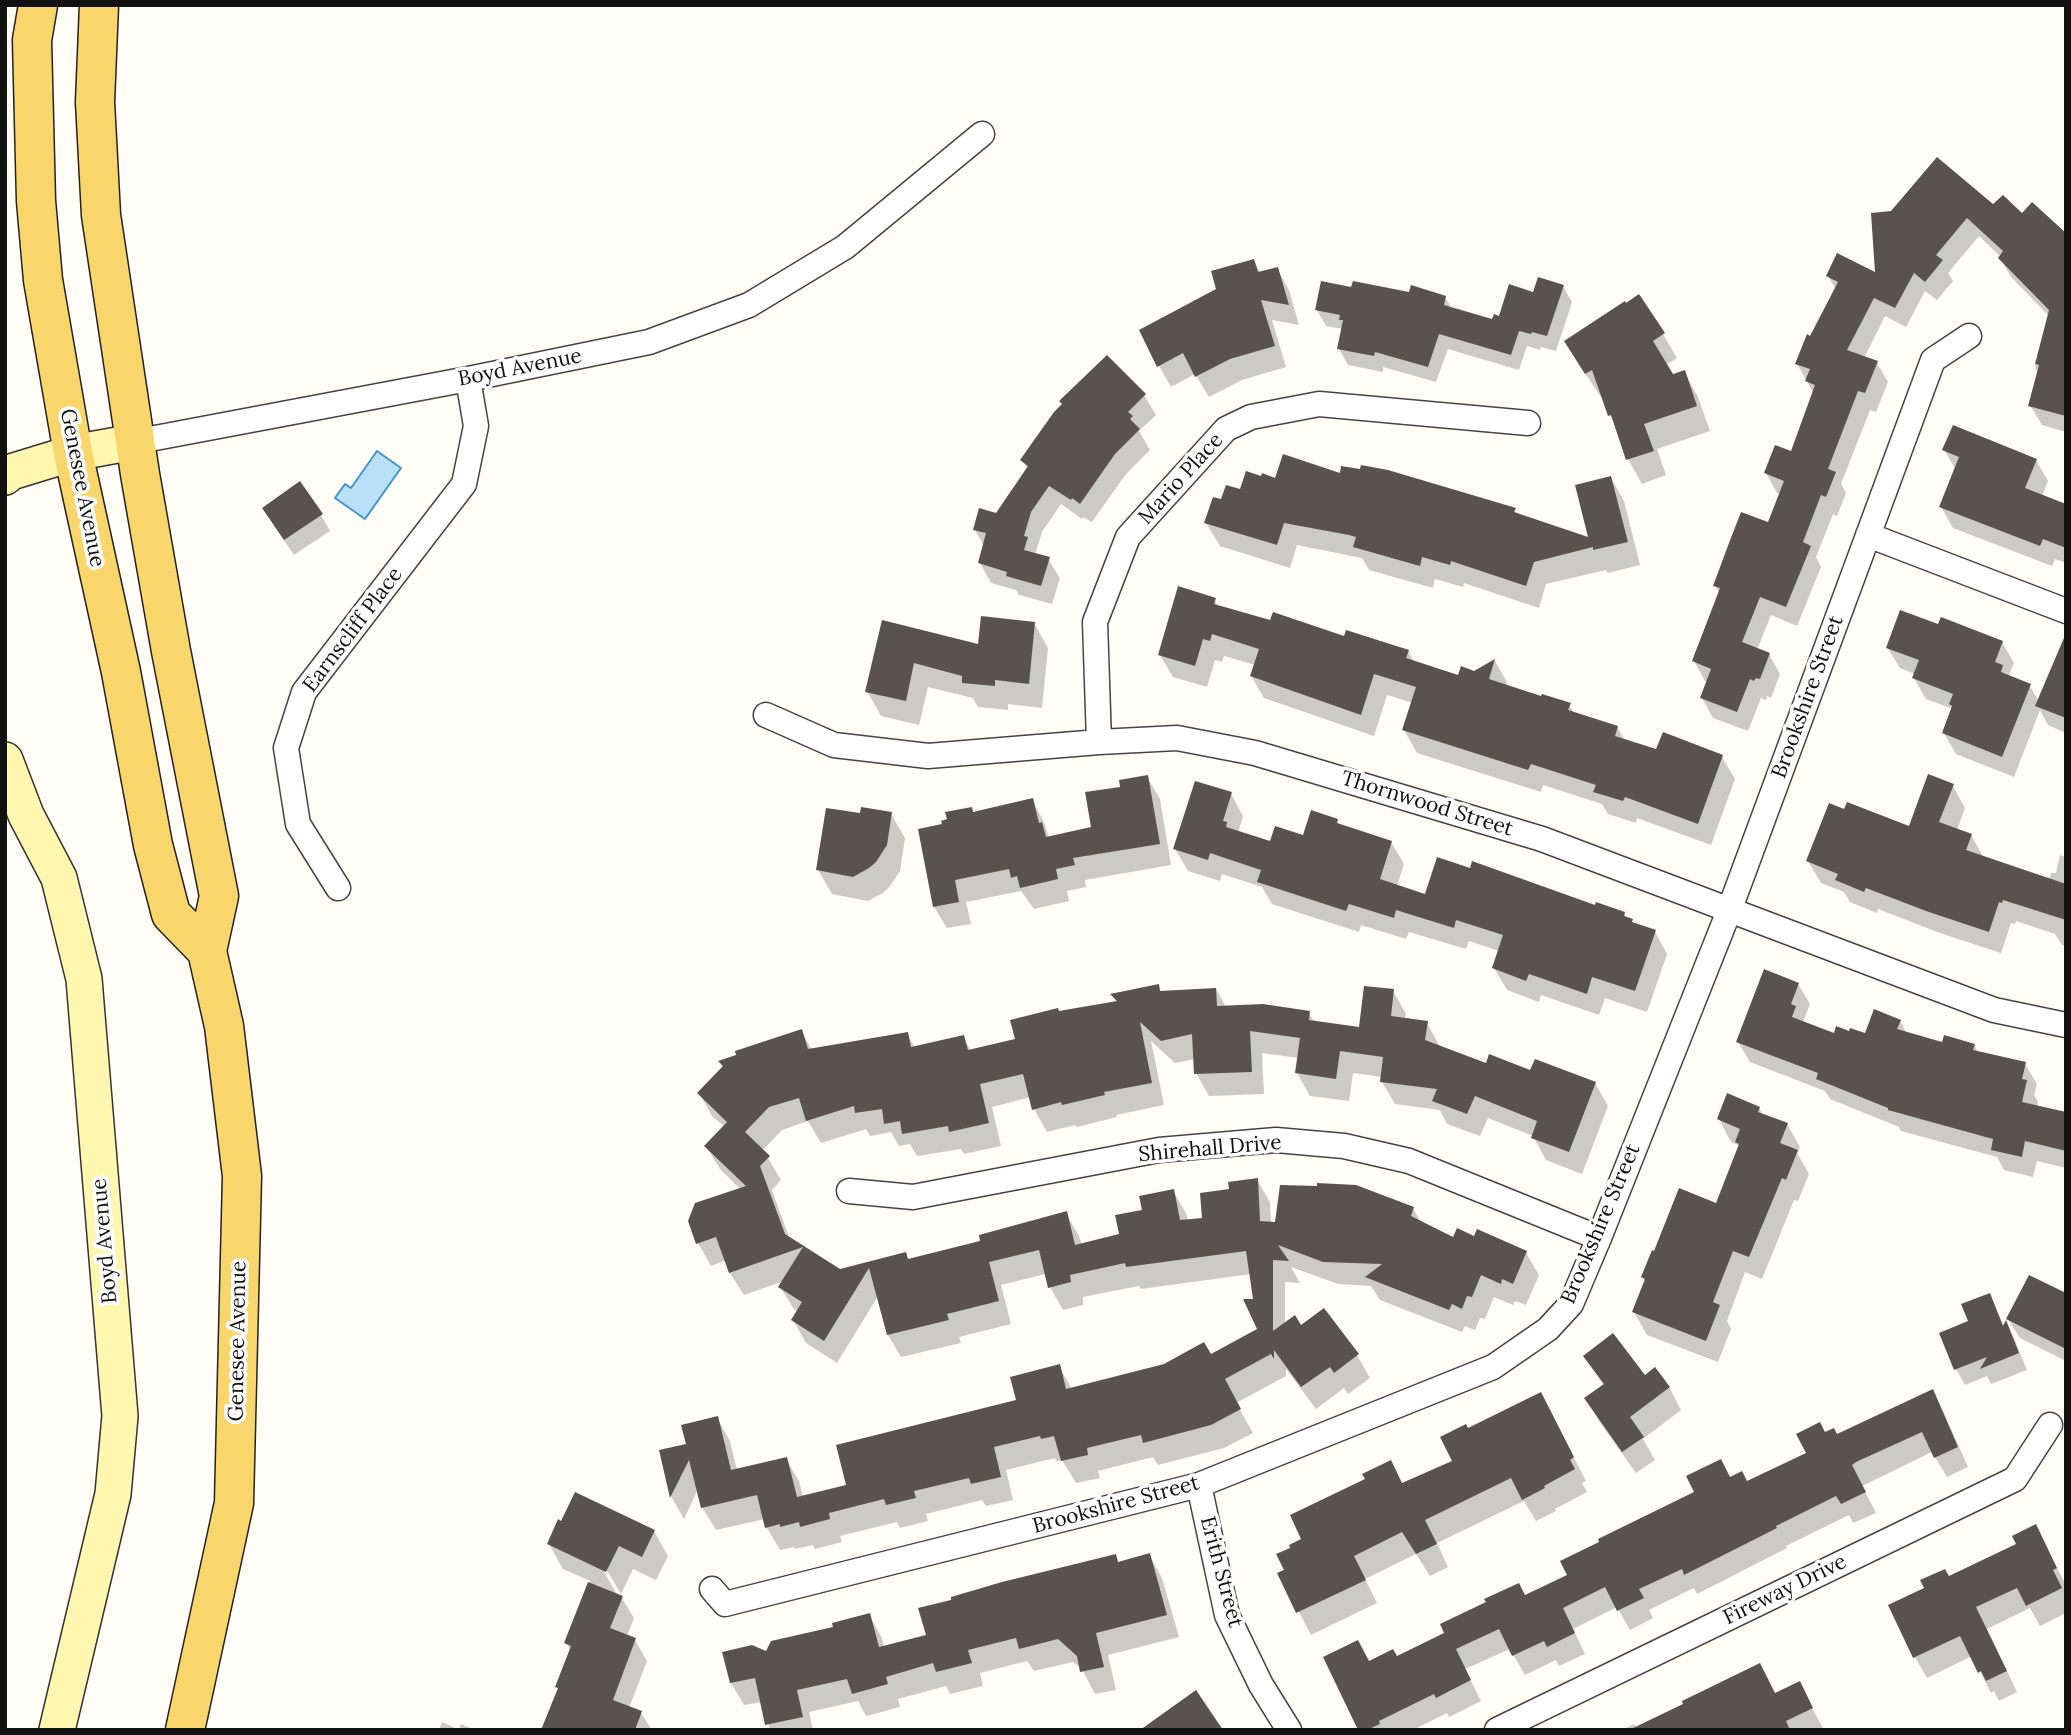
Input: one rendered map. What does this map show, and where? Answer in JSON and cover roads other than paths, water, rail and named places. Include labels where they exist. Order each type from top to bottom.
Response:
[{"type":"main road","name":"Genesee Avenue","points":[[38,5],[32,40],[37,214],[43,280],[74,453],[121,672],[153,845],[171,914],[206,951]]},
{"type":"main road","name":"Genesee Avenue","points":[[99,5],[95,102],[101,215],[134,442],[219,896],[206,951],[224,1026],[242,1176],[234,1503],[186,1730]]},
{"type":"street","name":"Boyd Avenue","points":[[5,477],[11,472],[74,453],[649,342],[749,305],[845,247],[982,134]]},
{"type":"street","name":"Brookshire Street","points":[[712,1589],[725,1604],[1199,1485],[1493,1367],[1548,1329],[1571,1304],[1729,911],[1933,360],[1969,336]]},
{"type":"street","name":"Earnscliff Place","points":[[338,888],[298,824],[286,748],[304,692],[464,484],[476,426],[468,379]]},
{"type":"street","name":"Mario Place","points":[[1099,742],[1095,622],[1128,537],[1226,429],[1251,417],[1319,404],[1528,424]]},
{"type":"street","points":[[1868,535],[2066,611]]},
{"type":"street","name":"Thornwood Street","points":[[766,715],[834,745],[928,756],[1177,738],[1255,753],[1542,839],[1994,1010],[2066,1025]]},
{"type":"street","name":"Boyd Avenue","points":[[5,760],[26,815],[59,878],[84,979],[120,1416],[113,1494],[57,1730]]},
{"type":"street","name":"Shirehall Drive","points":[[849,1191],[913,1197],[1159,1150],[1276,1140],[1344,1146],[1409,1161],[1599,1238]]},
{"type":"street","name":"Fireway Drive","points":[[1497,1730],[2015,1479],[2050,1425]]},
{"type":"street","name":"Erith Street","points":[[1199,1485],[1227,1615],[1261,1685],[1289,1730]]},
{"type":"water","points":[[377,451],[401,468],[365,519],[335,498],[345,484],[351,488]]}]
